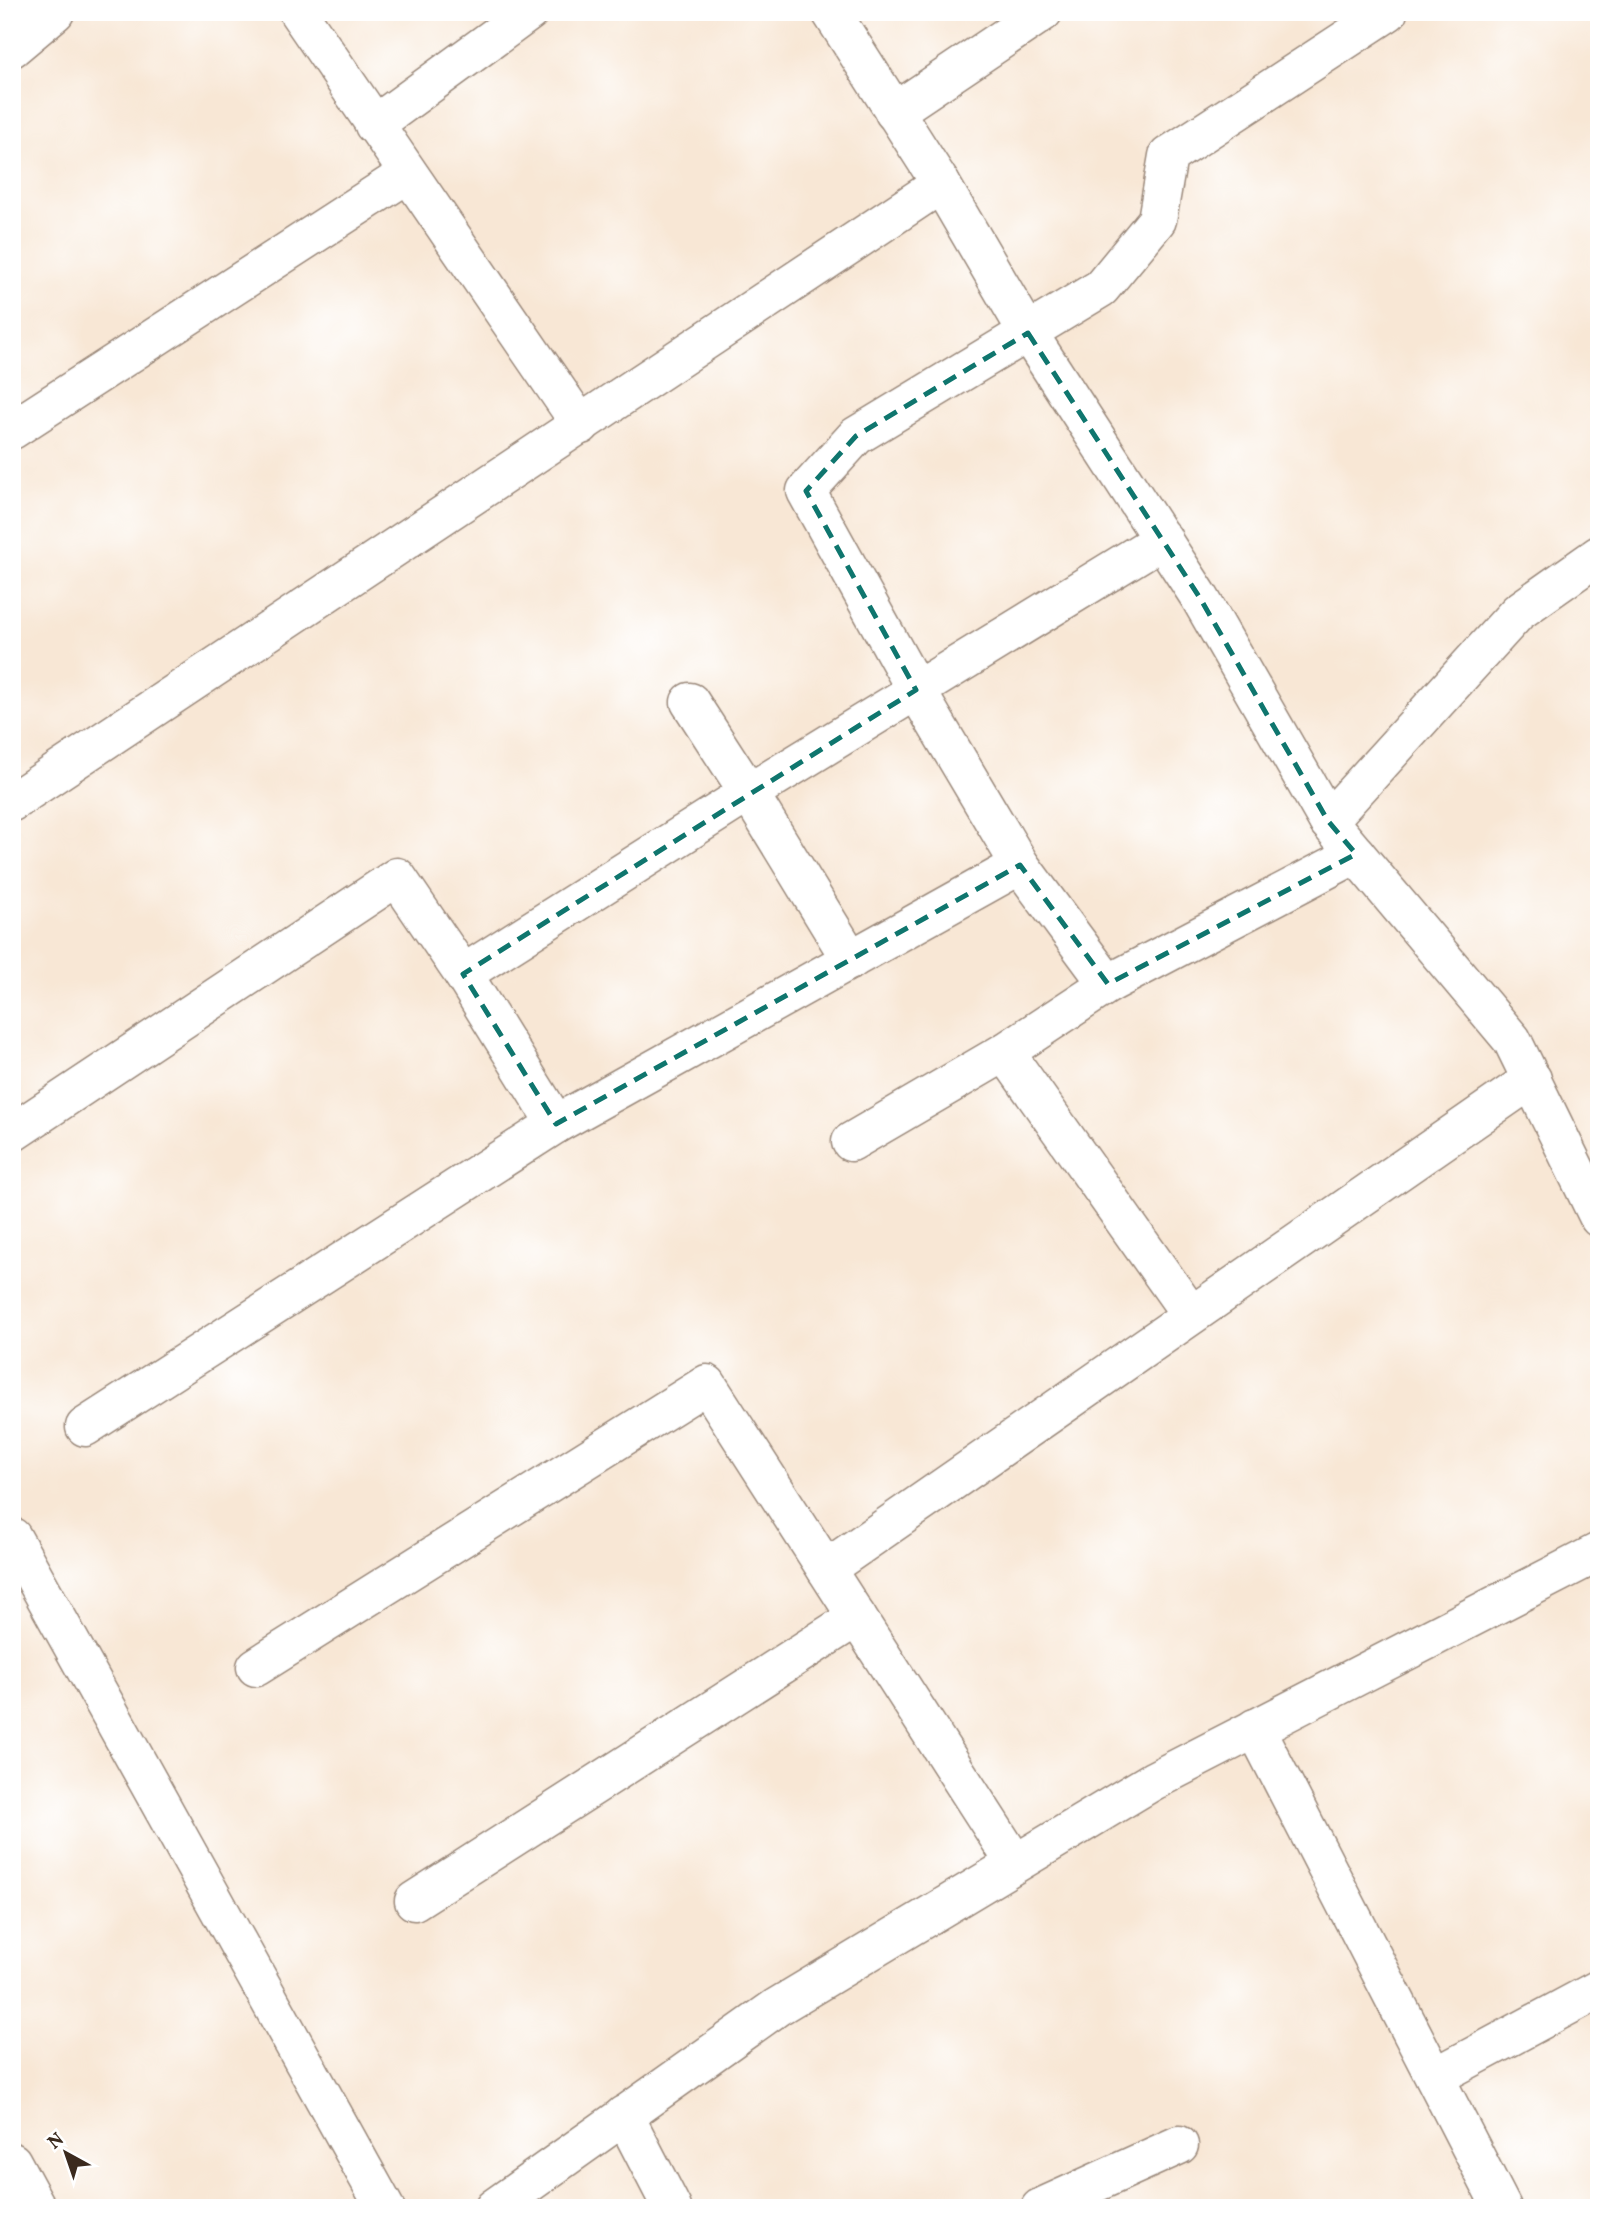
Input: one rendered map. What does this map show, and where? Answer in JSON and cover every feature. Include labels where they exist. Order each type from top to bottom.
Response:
[{"type":"street","points":[[12,48],[55,12]]},
{"type":"street","points":[[298,12],[581,425]]},
{"type":"street","points":[[374,125],[530,12]]},
{"type":"street","points":[[831,12],[941,184],[1028,333],[1200,598],[1328,821],[1513,1040],[1599,1218]]},
{"type":"street","points":[[894,112],[1043,12]]},
{"type":"street","points":[[1108,984],[1020,865],[916,690],[806,491],[856,436],[1101,288],[1157,220],[1168,156],[1388,12]]},
{"type":"street","points":[[12,430],[407,174]]},
{"type":"street","points":[[12,802],[941,184]]},
{"type":"street","points":[[463,974],[749,793],[1163,539]]},
{"type":"street","points":[[1328,821],[1518,612],[1599,555]]},
{"type":"street","points":[[690,702],[851,960]]},
{"type":"street","points":[[851,1142],[1004,1052],[1108,984],[1356,854]]},
{"type":"street","points":[[85,1427],[556,1124],[1020,865]]},
{"type":"street","points":[[12,1133],[397,877],[463,974],[556,1124]]},
{"type":"street","points":[[1004,1052],[1191,1315]]},
{"type":"street","points":[[826,1569],[1532,1079]]},
{"type":"street","points":[[256,1667],[707,1384],[1015,1863]]},
{"type":"street","points":[[12,1537],[385,2208]]},
{"type":"street","points":[[494,2208],[776,2007],[1153,1781],[1599,1552]]},
{"type":"street","points":[[414,1901],[857,1618]]},
{"type":"street","points":[[1255,1728],[1502,2208]]},
{"type":"street","points":[[1435,2077],[1599,1989]]},
{"type":"street","points":[[624,2115],[672,2208]]},
{"type":"street","points":[[1040,2208],[1081,2199],[1179,2145]]},
{"type":"street","points":[[12,2162],[37,2208]]},
{"type":"highlighted area","points":[[1028,333],[1200,598],[1328,821],[1356,854],[1108,984],[1020,865],[556,1124],[463,974],[916,690],[806,491],[856,436]]}]
